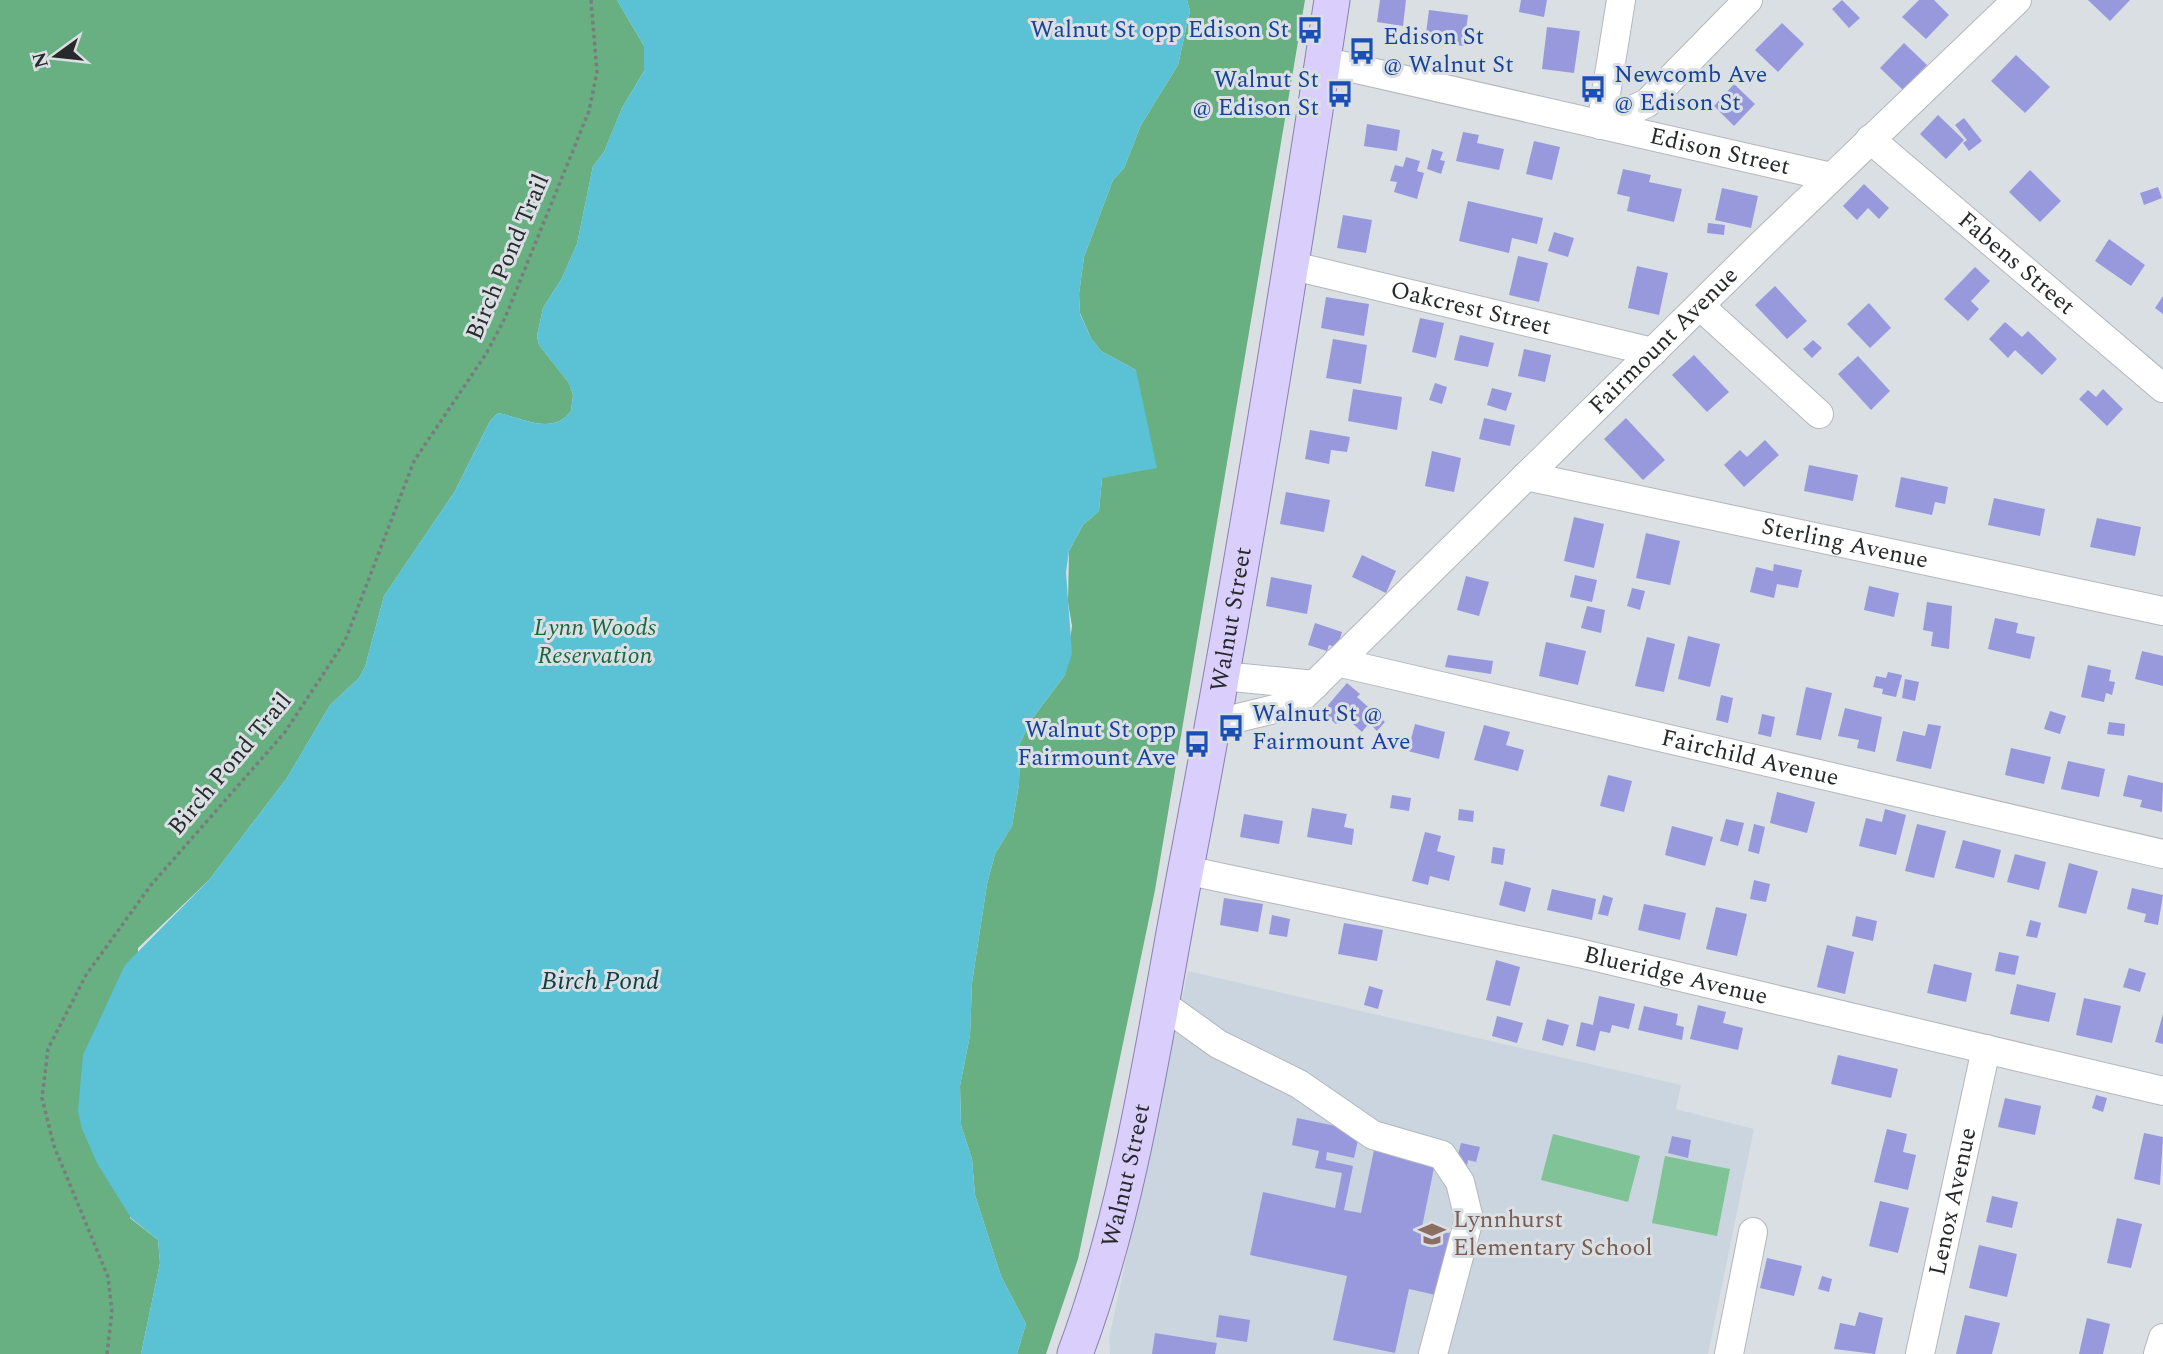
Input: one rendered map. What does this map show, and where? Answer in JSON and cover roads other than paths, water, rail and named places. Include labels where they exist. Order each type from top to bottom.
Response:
[{"type":"main road","name":"Walnut Street","points":[[1075,1354],[1116,1215],[1142,1104],[1222,676],[1332,0]]},
{"type":"street","points":[[1601,125],[1621,0]]},
{"type":"street","points":[[1601,125],[1647,103],[1748,0]]},
{"type":"street","name":"Fairmount Avenue","points":[[1213,724],[1295,704],[1831,177],[2017,0]]},
{"type":"street","name":"Edison Street","points":[[1322,61],[1831,177]]},
{"type":"street","name":"Fabens Street","points":[[1870,139],[2163,388]]},
{"type":"street","name":"Oakcrest Street","points":[[1289,265],[1653,352]]},
{"type":"street","points":[[1700,306],[1819,414]]},
{"type":"street","name":"Sterling Avenue","points":[[1526,476],[2163,611]]},
{"type":"street","name":"Fairchild Avenue","points":[[1337,662],[2163,854]]},
{"type":"street","points":[[1222,676],[1315,685]]},
{"type":"street","name":"Blueridge Avenue","points":[[1185,870],[1571,951],[2163,1091]]},
{"type":"street","points":[[1161,1003],[1218,1044],[1299,1084],[1373,1135],[1441,1155],[1460,1182],[1469,1219],[1433,1354]]},
{"type":"street","name":"Lenox Avenue","points":[[1920,1354],[1986,1049]]},
{"type":"street","points":[[1729,1354],[1753,1232]]},
{"type":"street","points":[[2158,1354],[2163,1338]]},
{"type":"water","name":"Birch Pond","points":[[617,0],[1187,0],[1190,11],[1178,65],[1141,125],[1124,168],[1113,180],[1084,257],[1079,294],[1080,314],[1091,338],[1101,351],[1136,370],[1157,468],[1102,478],[1099,511],[1083,525],[1069,551],[1066,572],[1072,654],[1065,675],[1032,719],[1020,743],[1019,784],[1012,826],[995,854],[987,884],[972,983],[970,1035],[960,1086],[961,1125],[972,1159],[975,1195],[1001,1276],[1026,1324],[1017,1354],[141,1354],[160,1263],[158,1240],[131,1218],[97,1163],[82,1129],[78,1111],[83,1055],[125,965],[209,880],[287,778],[330,705],[359,678],[365,667],[384,596],[455,491],[490,421],[498,413],[537,423],[555,423],[571,411],[573,395],[569,383],[539,345],[537,336],[543,308],[562,278],[577,244],[593,166],[604,152],[622,108],[644,71],[644,46]]},
{"type":"place","name":"Walnut St opp Edison St","points":[[1310,30]]},
{"type":"place","name":"Edison St @ Walnut St","points":[[1362,51]]},
{"type":"place","name":"Newcomb Ave @ Edison St","points":[[1593,89]]},
{"type":"place","name":"Walnut St @ Edison St","points":[[1340,94]]},
{"type":"place","name":"Walnut St @ Fairmount Ave","points":[[1231,728]]},
{"type":"place","name":"Walnut St opp Fairmount Ave","points":[[1197,744]]},
{"type":"place","name":"Lynnhurst Elementary School","points":[[1432,1234]]},
{"type":"park label","name":"Lynn Woods Reservation","points":[[595,642]]}]
